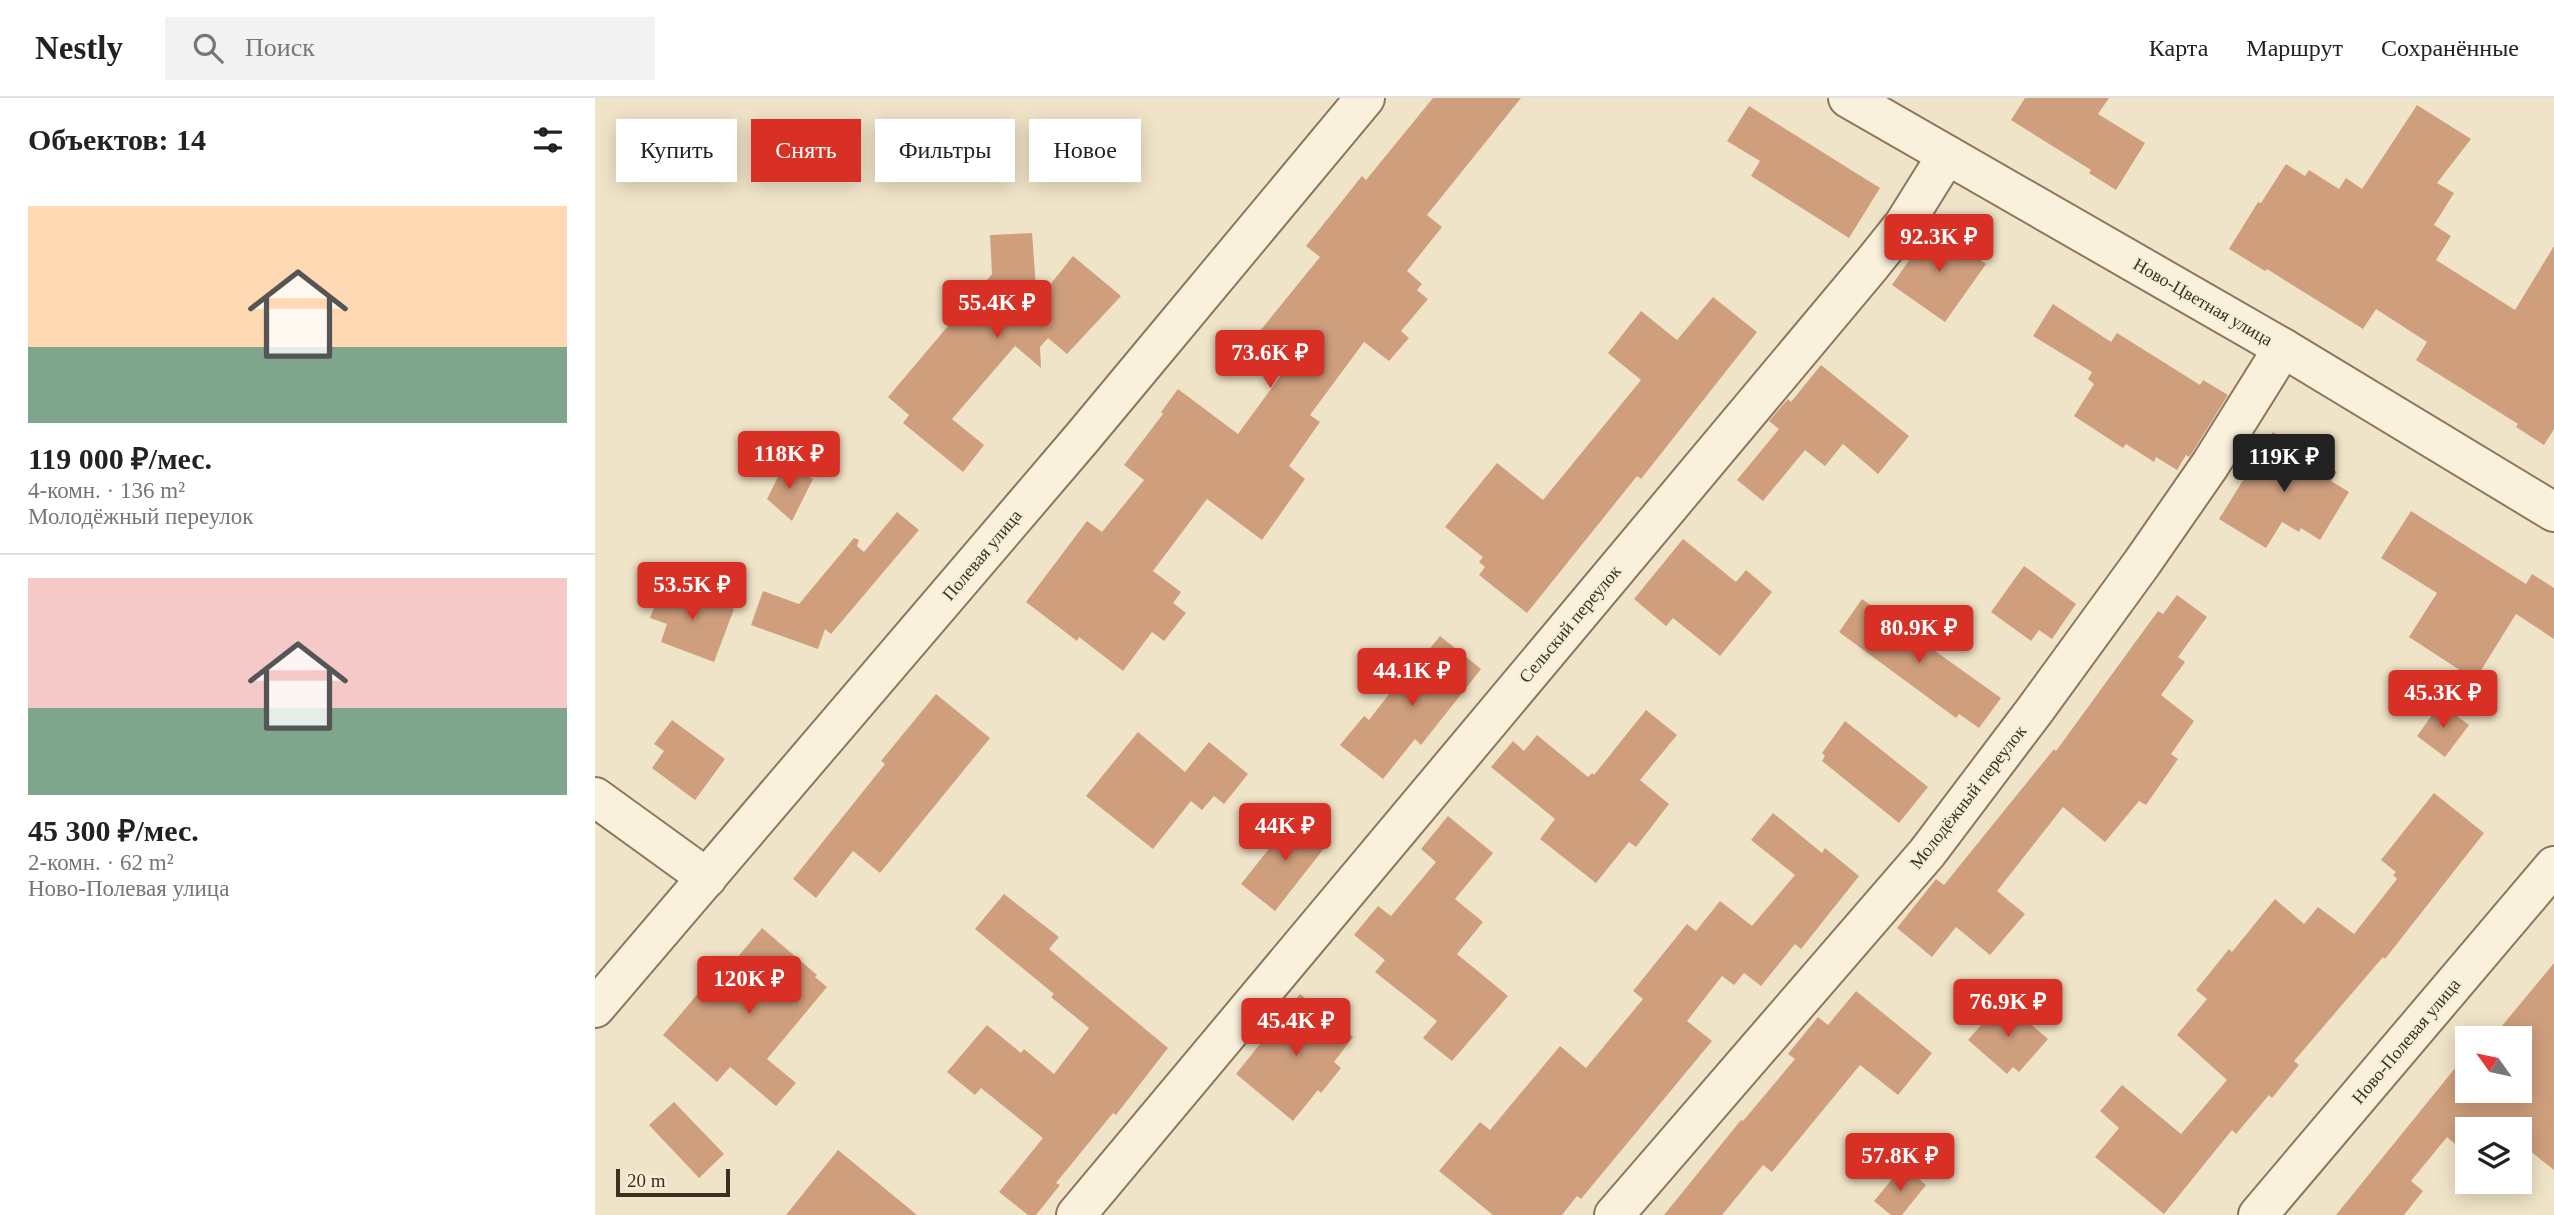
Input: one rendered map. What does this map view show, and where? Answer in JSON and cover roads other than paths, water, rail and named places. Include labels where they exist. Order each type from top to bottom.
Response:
[{"type":"street","name":"Полевая улица","points":[[595,1008],[1090,427],[1365,98]]},
{"type":"street","name":"Ново-Цветная улица","points":[[1848,98],[2283,348],[2554,512]]},
{"type":"street","name":"Сельский переулок","points":[[1076,1215],[1872,264],[1904,224],[1947,155]]},
{"type":"street","name":"Молодёжный переулок","points":[[1614,1215],[1927,853],[2142,564],[2210,465],[2283,348]]},
{"type":"street","points":[[595,797],[707,878]]},
{"type":"street","name":"Ново-Полевая улица","points":[[2259,1215],[2554,866]]}]
